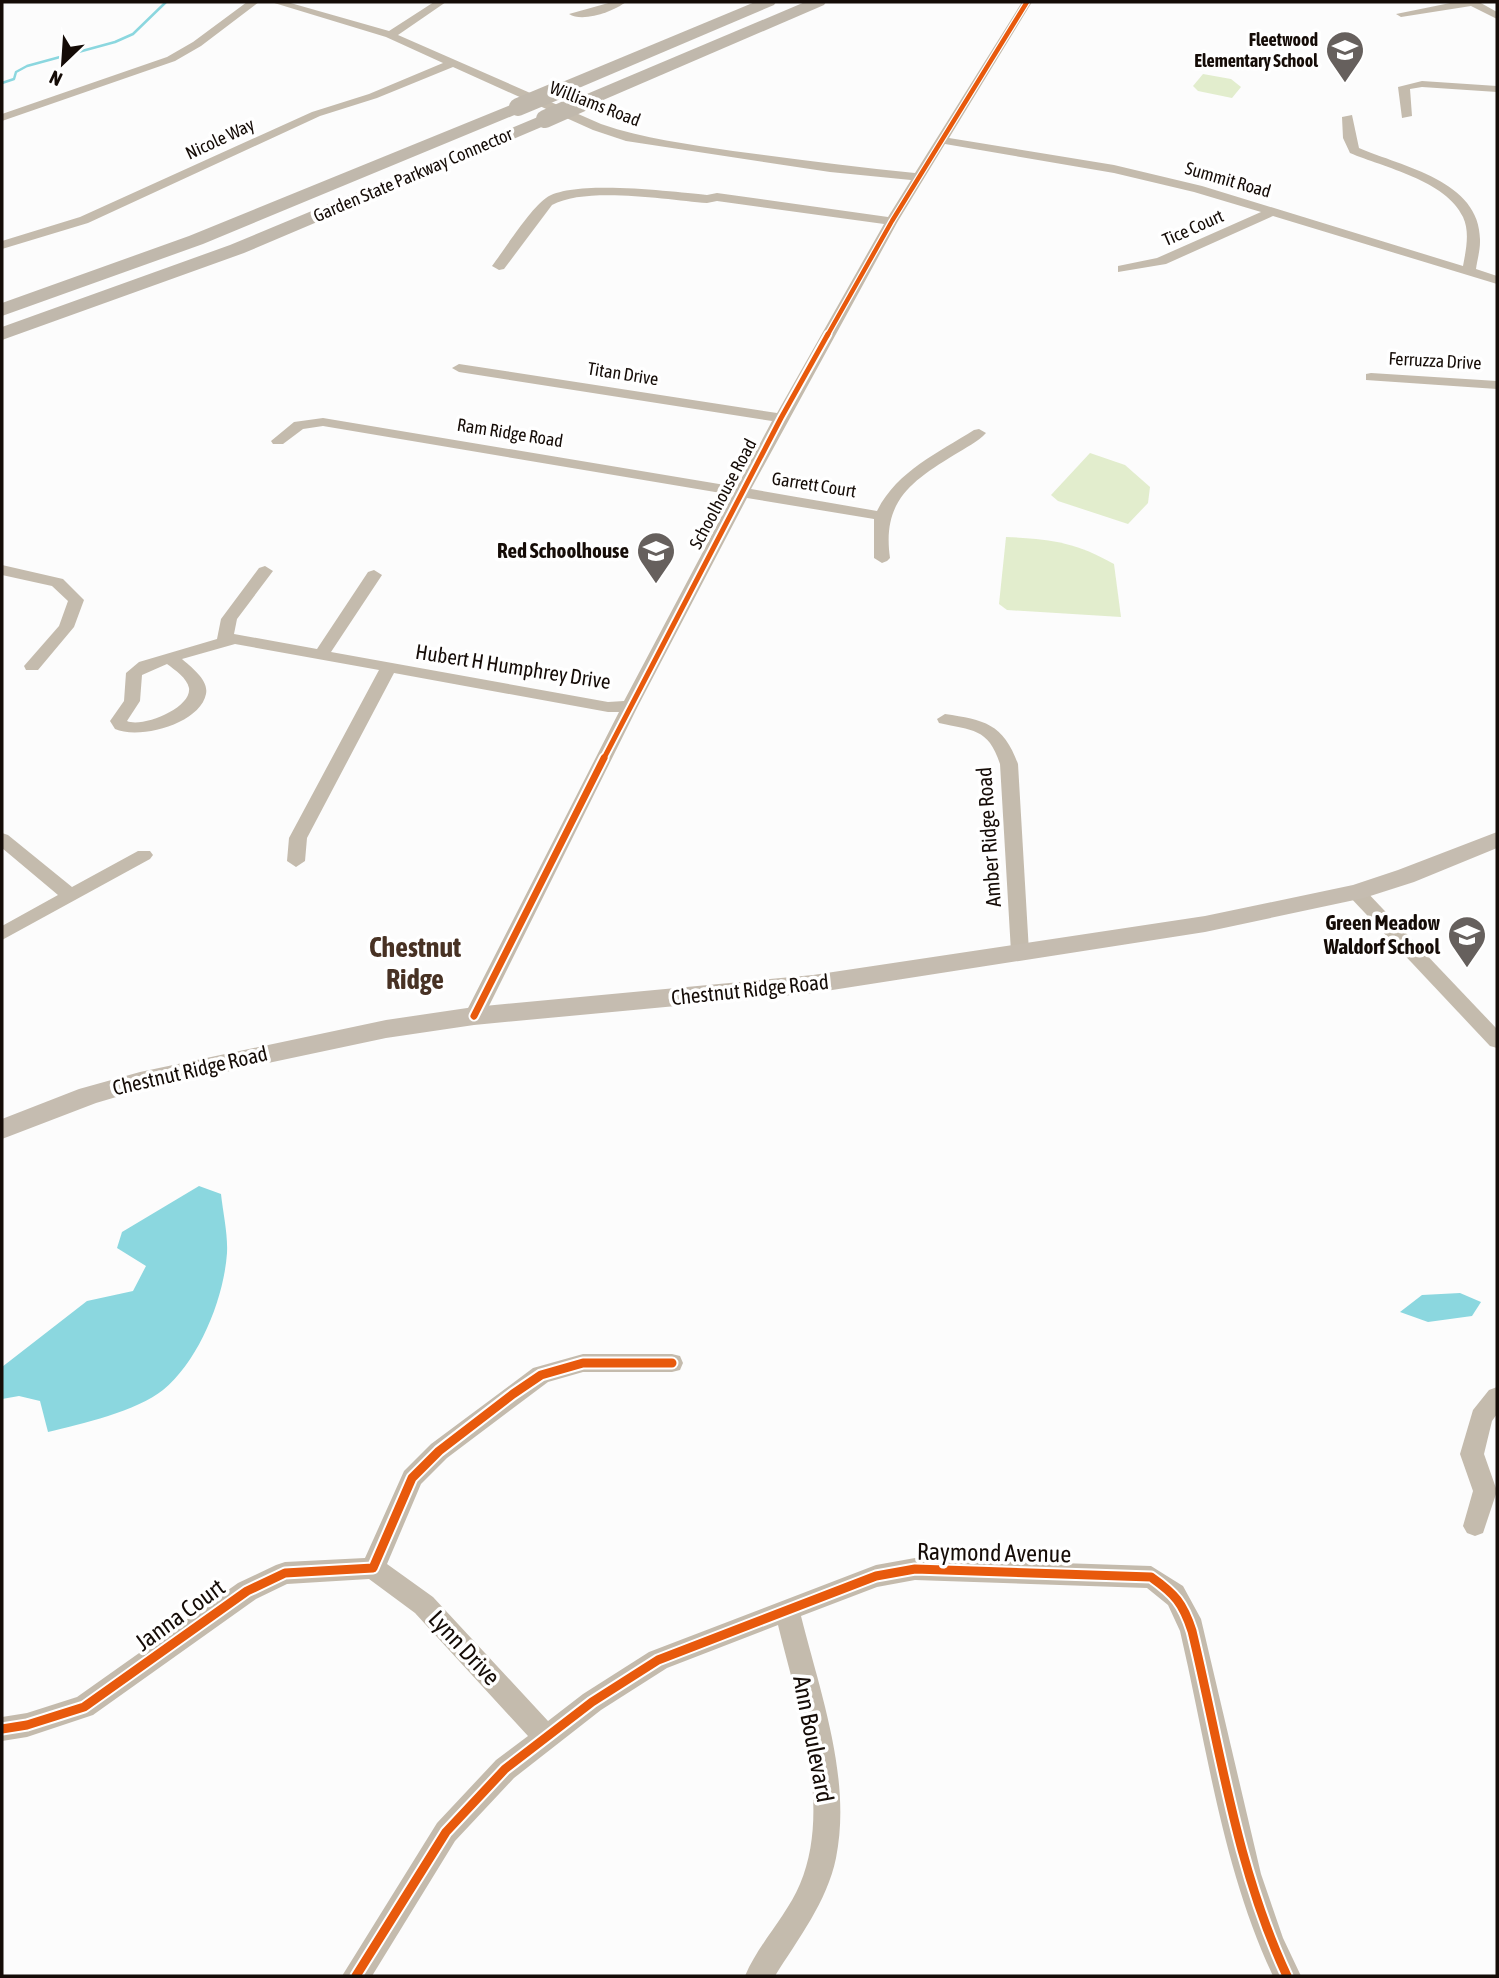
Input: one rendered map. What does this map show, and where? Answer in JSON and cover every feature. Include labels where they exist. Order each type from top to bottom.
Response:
[{"type":"highway","name":"Garden State Parkway Connector","points":[[2,310],[233,226],[768,2]]},
{"type":"highway","name":"Garden State Parkway Connector","points":[[2,334],[228,253],[818,2]]},
{"type":"main road","name":"Chestnut Ridge Road","points":[[2,1129],[88,1096],[140,1081],[323,1040],[474,1016],[813,984],[1205,924],[1356,892],[1418,872],[1497,839]]},
{"type":"street","points":[[2,118],[171,59],[197,44],[254,2]]},
{"type":"street","name":"Williams Road","points":[[276,2],[390,35],[597,127],[626,137],[773,161],[919,177]]},
{"type":"street","points":[[390,35],[441,2]]},
{"type":"street","points":[[574,14],[598,11],[621,2]]},
{"type":"street","name":"Schoolhouse Road","points":[[474,1016],[629,706],[781,418],[890,224],[1027,2]]},
{"type":"street","points":[[1401,14],[1473,2],[1497,16]]},
{"type":"street","name":"Nicole Way","points":[[2,245],[84,220],[316,114],[373,96],[453,63]]},
{"type":"street","points":[[1406,116],[1404,87],[1422,84],[1497,89]]},
{"type":"street","points":[[1348,117],[1349,138],[1354,150],[1377,162],[1430,179],[1455,197],[1470,219],[1475,236],[1476,247],[1469,271]]},
{"type":"street","name":"Summit Road","points":[[943,140],[1140,175],[1274,211],[1497,280]]},
{"type":"street","points":[[499,266],[548,202],[557,197],[608,191],[707,199],[711,203],[890,224]]},
{"type":"street","name":"Tice Court","points":[[1123,268],[1161,261],[1274,211]]},
{"type":"street","name":"Titan Drive","points":[[459,368],[781,418]]},
{"type":"street","name":"Ferruzza Drive","points":[[1371,377],[1497,384]]},
{"type":"street","name":"Ram Ridge Road","points":[[278,441],[299,425],[323,422],[741,492]]},
{"type":"street","name":"Garrett Court","points":[[882,558],[881,516],[891,497],[905,481],[979,433]]},
{"type":"street","name":"Garrett Court","points":[[741,492],[881,516]]},
{"type":"street","points":[[2,570],[57,582],[67,588],[76,600],[76,610],[67,625],[32,666]]},
{"type":"street","points":[[225,640],[229,619],[265,571]]},
{"type":"street","points":[[321,655],[374,575]]},
{"type":"street","name":"Hubert H Humphrey Drive","points":[[170,657],[196,683],[198,694],[193,704],[180,713],[140,729],[130,729],[119,724],[118,721],[132,701],[134,673],[170,657],[235,639],[608,707],[629,706]]},
{"type":"street","name":"Hubert H Humphrey Drive","points":[[296,861],[299,838],[388,669]]},
{"type":"street","name":"Amber Ridge Road","points":[[945,719],[977,724],[994,733],[1004,746],[1009,764],[1020,952]]},
{"type":"street","points":[[2,839],[71,896]]},
{"type":"street","points":[[2,934],[144,855]]},
{"type":"street","points":[[1356,892],[1497,1041]]},
{"type":"street","points":[[373,1568],[391,1532],[412,1478],[439,1451],[513,1394],[541,1375],[583,1363],[672,1363]]},
{"type":"street","points":[[1475,1526],[1485,1491],[1472,1454],[1481,1417],[1497,1397]]},
{"type":"street","name":"Janna Court","points":[[2,1729],[27,1725],[84,1707],[247,1591],[285,1573],[373,1568]]},
{"type":"street","name":"Lynn Drive","points":[[373,1568],[424,1605],[546,1737]]},
{"type":"street","name":"Raymond Avenue","points":[[356,1976],[446,1832],[505,1769],[592,1702],[658,1660],[876,1576],[915,1569],[1151,1577],[1176,1595],[1192,1631],[1200,1675],[1250,1880],[1276,1956],[1287,1976]]},
{"type":"street","name":"Ann Boulevard","points":[[759,1976],[813,1889],[826,1847],[827,1812],[820,1751],[787,1611]]},
{"type":"green space","points":[[1203,74],[1231,79],[1241,87],[1232,98],[1198,91],[1193,86]]},
{"type":"green space","points":[[1090,453],[1125,465],[1150,487],[1148,503],[1128,524],[1058,501],[1051,495]]},
{"type":"green space","points":[[1006,537],[1074,546],[1114,564],[1121,617],[1007,610],[999,604]]},
{"type":"water","points":[[199,1186],[221,1194],[226,1231],[225,1271],[207,1328],[188,1363],[176,1378],[152,1398],[139,1404],[108,1416],[48,1432],[40,1401],[19,1396],[2,1399],[2,1367],[87,1301],[133,1291],[146,1266],[117,1248],[122,1232]]},
{"type":"water","points":[[1460,1293],[1481,1302],[1472,1316],[1428,1322],[1400,1312],[1422,1295]]},
{"type":"waterway","points":[[2,83],[14,79],[16,72],[27,66],[115,42],[133,34],[166,2]]},
{"type":"cycle path","points":[[474,1016],[630,706],[781,418],[892,221],[1027,2]]},
{"type":"cycle path","points":[[2,1729],[27,1725],[84,1707],[247,1591],[285,1573],[373,1568],[412,1478],[439,1451],[541,1375],[583,1363],[672,1363]]},
{"type":"cycle path","points":[[356,1976],[446,1832],[505,1769],[592,1702],[658,1660],[876,1576],[915,1569],[1151,1577],[1174,1594],[1192,1631],[1229,1801],[1248,1874],[1259,1910],[1287,1976]]},
{"type":"place","name":"Fleetwood Elementary School","points":[[1345,84]]},
{"type":"place","name":"Red Schoolhouse","points":[[656,585]]},
{"type":"place","name":"Green Meadow Waldorf School","points":[[1467,969]]},
{"type":"district","name":"Chestnut Ridge","points":[[415,963]]}]
